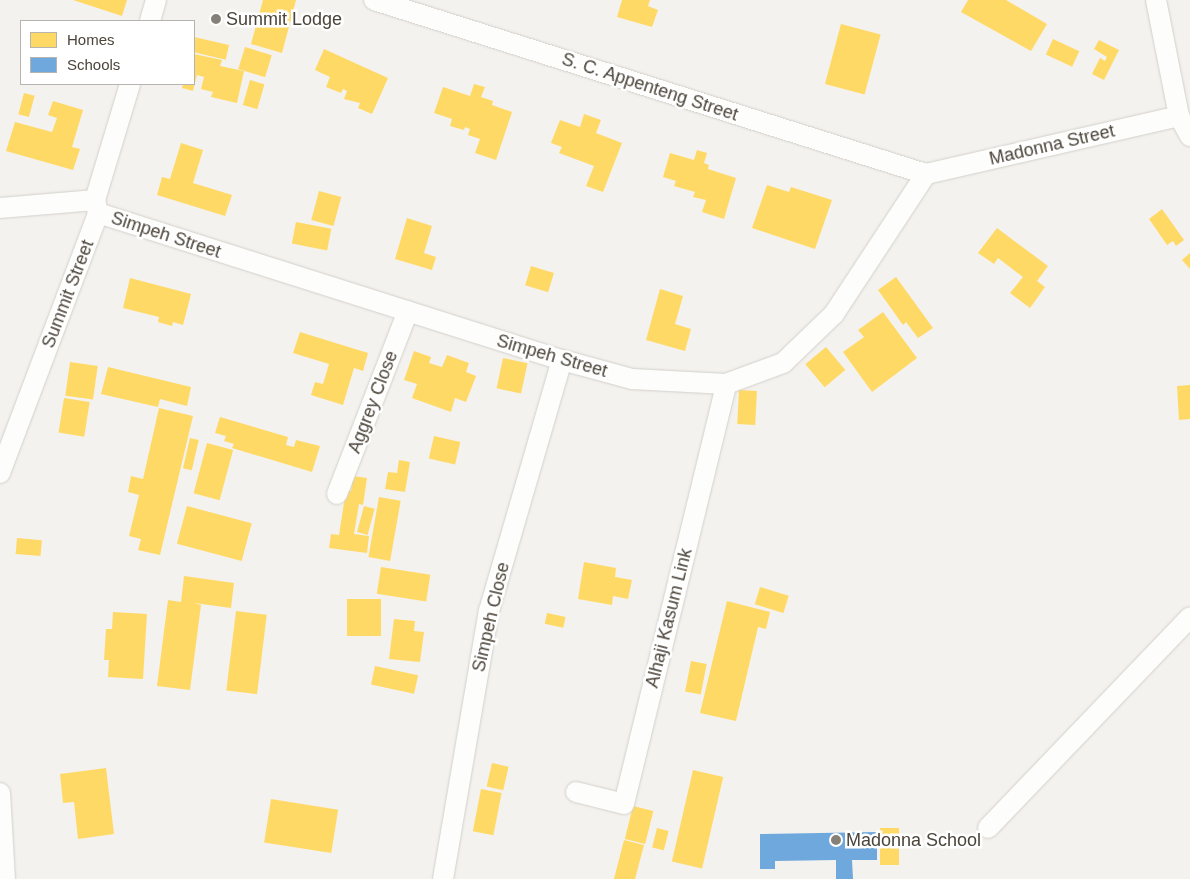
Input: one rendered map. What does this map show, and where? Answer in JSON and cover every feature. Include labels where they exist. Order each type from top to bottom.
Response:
[{"type":"street","points":[[150,20],[156,0]]},
{"type":"street","name":"S. C. Appenteng Street","points":[[374,0],[926,174]]},
{"type":"street","points":[[1156,0],[1179,116],[1190,136]]},
{"type":"street","name":"Summit Street","points":[[0,473],[96,206],[130,85]]},
{"type":"street","name":"Madonna Street","points":[[926,174],[1179,116]]},
{"type":"street","name":"Simpeh Street","points":[[96,206],[408,311],[562,360],[632,379],[726,384],[783,363],[834,314],[926,174]]},
{"type":"street","points":[[0,208],[96,206]]},
{"type":"street","name":"Aggrey Close","points":[[337,494],[408,311]]},
{"type":"street","name":"Simpeh Close","points":[[442,879],[489,611],[562,360]]},
{"type":"street","name":"Alhaji Kasum Link","points":[[576,792],[624,804],[726,384]]},
{"type":"street","points":[[988,828],[1190,617]]},
{"type":"street","points":[[0,793],[5,879]]},
{"type":"building: Homes","points":[[73,0],[127,0],[122,16]]},
{"type":"building: Homes","points":[[263,0],[296,0],[282,53],[251,44]]},
{"type":"building: Homes","points":[[622,0],[650,0],[648,6],[658,10],[652,27],[617,17]]},
{"type":"building: Homes","points":[[968,0],[1006,0],[1047,24],[1031,51],[961,12]]},
{"type":"building: Homes","points":[[841,24],[881,35],[865,94],[825,84]]},
{"type":"building: Homes","points":[[195,37],[229,45],[226,60],[195,53]]},
{"type":"building: Homes","points":[[1053,39],[1079,51],[1072,67],[1046,54]]},
{"type":"building: Homes","points":[[1099,40],[1119,50],[1104,80],[1092,74],[1100,58],[1105,61],[1107,57],[1094,49]]},
{"type":"building: Homes","points":[[245,47],[272,55],[265,77],[238,69]]},
{"type":"building: Homes","points":[[324,49],[388,78],[372,114],[358,108],[360,103],[344,99],[347,91],[343,89],[341,93],[326,87],[330,77],[315,70]]},
{"type":"building: Homes","points":[[195,54],[222,60],[220,66],[244,71],[237,103],[211,97],[213,92],[201,89],[204,77],[197,75],[195,83]]},
{"type":"building: Homes","points":[[250,80],[264,84],[257,109],[243,105]]},
{"type":"building: Homes","points":[[474,84],[485,87],[481,97],[493,101],[492,105],[512,112],[496,160],[475,153],[480,139],[468,135],[470,129],[465,127],[464,130],[450,126],[452,119],[434,113],[443,87],[470,96]]},
{"type":"building: Homes","points":[[183,85],[194,85],[193,91],[182,88]]},
{"type":"building: Homes","points":[[24,93],[35,96],[29,117],[18,114]]},
{"type":"building: Homes","points":[[53,101],[83,110],[72,147],[80,149],[73,170],[6,151],[15,122],[52,132],[57,118],[48,115]]},
{"type":"building: Homes","points":[[584,114],[601,120],[596,133],[622,143],[603,192],[586,186],[594,166],[559,153],[562,147],[551,143],[560,120],[580,127]]},
{"type":"building: Homes","points":[[181,143],[203,150],[193,183],[232,195],[225,216],[157,195],[162,177],[170,179]]},
{"type":"building: Homes","points":[[697,150],[707,153],[704,163],[709,165],[708,169],[736,178],[724,219],[702,212],[706,200],[693,197],[695,192],[674,186],[676,181],[663,177],[670,153],[694,160]]},
{"type":"building: Homes","points":[[767,185],[789,192],[791,187],[832,200],[815,249],[752,228]]},
{"type":"building: Homes","points":[[319,191],[341,197],[333,226],[311,220]]},
{"type":"building: Homes","points":[[1162,209],[1184,240],[1176,246],[1173,241],[1167,245],[1149,219]]},
{"type":"building: Homes","points":[[407,218],[432,226],[424,253],[436,257],[432,270],[395,259]]},
{"type":"building: Homes","points":[[296,222],[331,229],[327,250],[292,244]]},
{"type":"building: Homes","points":[[997,228],[1048,266],[1037,281],[1045,287],[1030,308],[1010,293],[1023,277],[998,258],[994,264],[978,253]]},
{"type":"building: Homes","points":[[1190,253],[1190,269],[1182,260]]},
{"type":"building: Homes","points":[[531,266],[554,273],[548,292],[525,285]]},
{"type":"building: Homes","points":[[896,277],[933,328],[918,338],[906,322],[903,325],[878,290]]},
{"type":"building: Homes","points":[[130,278],[191,294],[183,325],[173,322],[172,326],[158,322],[159,317],[123,308]]},
{"type":"building: Homes","points":[[660,289],[683,296],[675,324],[691,329],[685,351],[646,340]]},
{"type":"building: Homes","points":[[883,312],[917,358],[872,392],[843,352],[864,337],[858,330]]},
{"type":"building: Homes","points":[[300,332],[368,353],[363,371],[354,368],[343,405],[311,395],[315,382],[323,384],[329,364],[293,353]]},
{"type":"building: Homes","points":[[826,347],[845,370],[825,387],[805,364]]},
{"type":"building: Homes","points":[[414,351],[431,357],[429,363],[442,367],[447,355],[469,363],[466,372],[476,376],[466,402],[455,398],[451,412],[412,398],[417,384],[404,380]]},
{"type":"building: Homes","points":[[503,358],[527,363],[521,394],[497,388]]},
{"type":"building: Homes","points":[[70,362],[98,366],[93,400],[65,396]]},
{"type":"building: Homes","points":[[108,367],[191,387],[187,406],[160,399],[158,407],[101,394]]},
{"type":"building: Homes","points":[[1190,385],[1190,419],[1179,420],[1177,386]]},
{"type":"building: Homes","points":[[739,390],[757,391],[755,425],[737,424]]},
{"type":"building: Homes","points":[[64,398],[90,402],[84,437],[59,433]]},
{"type":"building: Homes","points":[[159,408],[193,416],[160,555],[138,550],[141,539],[129,536],[139,495],[128,492],[131,476],[143,479]]},
{"type":"building: Homes","points":[[220,417],[288,437],[286,445],[294,447],[296,440],[320,446],[312,472],[232,448],[234,444],[224,441],[226,436],[215,433]]},
{"type":"building: Homes","points":[[434,436],[460,442],[455,464],[429,458]]},
{"type":"building: Homes","points":[[190,438],[199,440],[192,470],[183,468]]},
{"type":"building: Homes","points":[[207,443],[233,450],[220,500],[194,493]]},
{"type":"building: Homes","points":[[399,460],[410,462],[405,492],[385,489],[388,472],[397,473]]},
{"type":"building: Homes","points":[[353,476],[367,478],[363,505],[359,504],[354,534],[369,536],[367,553],[329,548],[331,534],[339,535],[346,490],[351,491]]},
{"type":"building: Homes","points":[[379,497],[401,501],[390,561],[368,557]]},
{"type":"building: Homes","points":[[187,506],[252,523],[242,561],[177,544]]},
{"type":"building: Homes","points":[[364,506],[375,509],[368,535],[357,532]]},
{"type":"building: Homes","points":[[17,538],[42,540],[41,556],[16,554]]},
{"type":"building: Homes","points":[[584,562],[616,568],[615,577],[632,580],[628,599],[613,596],[612,605],[578,599]]},
{"type":"building: Homes","points":[[381,567],[430,575],[426,601],[377,594]]},
{"type":"building: Homes","points":[[184,576],[234,583],[231,608],[194,603],[201,605],[190,690],[157,686],[168,600],[181,602]]},
{"type":"building: Homes","points":[[760,587],[789,596],[783,613],[755,604]]},
{"type":"building: Homes","points":[[347,599],[381,599],[381,636],[347,636]]},
{"type":"building: Homes","points":[[727,601],[770,612],[766,629],[758,627],[736,721],[700,713]]},
{"type":"building: Homes","points":[[236,611],[267,615],[257,694],[226,690]]},
{"type":"building: Homes","points":[[113,612],[147,614],[143,679],[108,677],[109,660],[104,660],[106,629],[112,629]]},
{"type":"building: Homes","points":[[547,613],[566,617],[563,628],[545,624]]},
{"type":"building: Homes","points":[[394,619],[415,621],[414,631],[424,632],[420,662],[389,659]]},
{"type":"building: Homes","points":[[691,661],[707,664],[701,694],[685,691]]},
{"type":"building: Homes","points":[[375,666],[418,675],[414,694],[371,685]]},
{"type":"building: Homes","points":[[492,763],[509,767],[503,790],[487,786]]},
{"type":"building: Homes","points":[[106,768],[114,834],[78,839],[74,802],[63,803],[60,774]]},
{"type":"building: Homes","points":[[693,770],[723,777],[702,869],[672,862]]},
{"type":"building: Homes","points":[[481,789],[502,793],[493,835],[473,831]]},
{"type":"building: Homes","points":[[271,799],[338,810],[331,853],[264,842]]},
{"type":"building: Homes","points":[[633,806],[653,811],[645,844],[625,839]]},
{"type":"building: Homes","points":[[657,828],[669,831],[664,850],[652,847]]},
{"type":"building: Homes","points":[[880,828],[899,828],[899,865],[880,865]]},
{"type":"building: Homes","points":[[624,840],[644,845],[635,879],[614,879]]},
{"type":"building: Schools","points":[[877,832],[877,860],[852,860],[853,879],[836,879],[836,860],[775,861],[775,869],[760,869],[760,834]]},
{"type":"place","name":"Summit Lodge","points":[[216,19]]},
{"type":"place","name":"Madonna School","points":[[836,840]]}]
